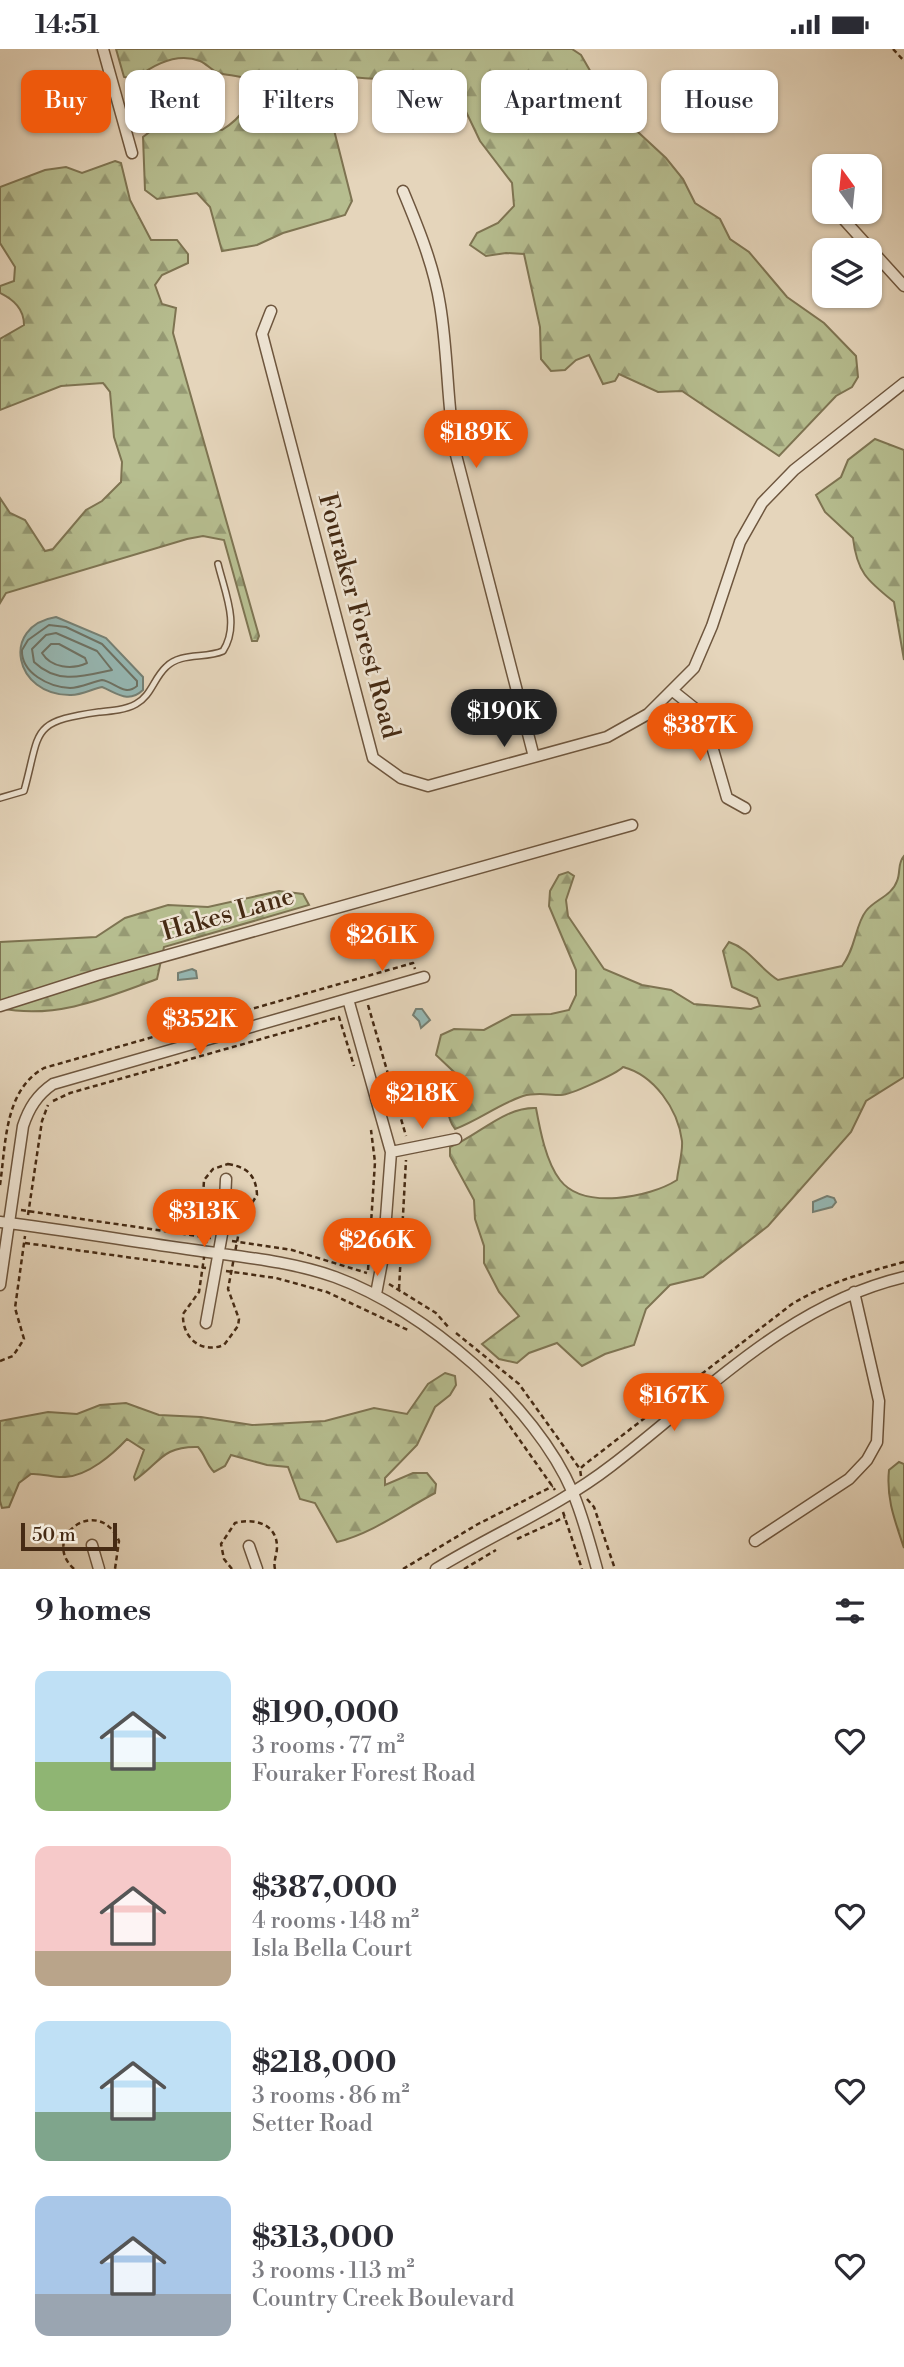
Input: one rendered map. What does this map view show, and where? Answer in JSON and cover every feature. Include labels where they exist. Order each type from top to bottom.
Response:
[{"type":"street","points":[[103,49],[132,153]]},
{"type":"street","points":[[403,191],[421,236],[440,304],[449,415],[455,451],[534,757]]},
{"type":"street","points":[[848,224],[904,286]]},
{"type":"street","name":"Fouraker Forest Road","points":[[271,311],[262,334],[373,758],[401,778],[428,786],[607,737],[648,714],[694,668],[712,626],[740,542],[762,503],[794,470],[904,383]]},
{"type":"street","points":[[673,691],[703,715],[727,797],[745,808]]},
{"type":"street","name":"Hakes Lane","points":[[0,1006],[97,975],[632,825]]},
{"type":"street","points":[[0,1285],[5,1223],[23,1126],[28,1111],[40,1093],[61,1079],[424,977]]},
{"type":"street","points":[[348,999],[391,1151],[383,1257],[376,1294]]},
{"type":"street","points":[[391,1151],[402,1152],[456,1139]]},
{"type":"street","points":[[206,1323],[219,1254],[226,1179]]},
{"type":"street","points":[[5,1223],[310,1270],[376,1294],[425,1325],[500,1389],[545,1447],[572,1491],[597,1569]]},
{"type":"street","points":[[436,1569],[610,1467],[786,1326],[854,1292],[904,1277]]},
{"type":"street","points":[[755,1541],[849,1479],[867,1460],[877,1442],[879,1401],[854,1292]]},
{"type":"street","points":[[92,1545],[99,1569]]},
{"type":"street","points":[[248,1546],[257,1569]]},
{"type":"lane","points":[[0,798],[24,791],[35,741],[45,727],[61,717],[124,709],[138,703],[166,667],[176,660],[223,651],[230,640],[232,623],[218,564]]},
{"type":"path","points":[[893,49],[904,61]]},
{"type":"path","points":[[0,1361],[13,1356],[24,1339],[15,1308],[44,1112],[58,1097],[339,1017],[354,1069]]},
{"type":"path","points":[[368,1271],[375,1162],[371,1128]]},
{"type":"path","points":[[449,1328],[519,1384],[580,1469]]},
{"type":"path","points":[[489,1397],[554,1486],[582,1569]]},
{"type":"path","points":[[403,1569],[478,1524],[554,1486]]},
{"type":"path","points":[[515,1540],[565,1517]]},
{"type":"path","points":[[464,1569],[503,1546]]},
{"type":"green space","points":[[116,49],[572,49],[581,55],[590,70],[481,70],[481,133],[639,133],[666,158],[683,179],[695,203],[720,219],[730,239],[749,252],[787,297],[824,323],[856,356],[858,377],[852,387],[836,396],[779,456],[682,391],[658,392],[619,374],[615,381],[603,384],[589,355],[576,360],[565,370],[551,371],[541,359],[540,327],[524,254],[486,256],[470,245],[477,233],[498,223],[514,206],[512,183],[480,141],[467,114],[467,70],[372,70],[372,79],[358,78],[358,70],[239,70],[239,76],[225,74],[225,70],[213,70],[200,61],[183,58],[166,61],[148,70],[125,70],[124,77]]},
{"type":"green space","points":[[239,116],[239,133],[335,133],[352,201],[345,215],[283,233],[257,245],[222,251],[210,207],[197,193],[157,199],[145,190],[143,137],[148,133],[225,133],[225,128]]},
{"type":"green space","points":[[115,161],[121,163],[130,200],[151,240],[177,240],[188,254],[188,263],[162,275],[155,285],[162,304],[176,308],[173,333],[259,636],[257,641],[252,641],[224,540],[203,536],[6,593],[0,603],[0,498],[10,513],[25,520],[45,551],[53,549],[86,510],[102,501],[121,482],[122,462],[114,437],[110,392],[103,383],[61,386],[0,410],[0,339],[24,325],[17,306],[0,293],[0,286],[14,281],[15,267],[0,243],[0,187],[45,170],[66,167],[82,173]]},
{"type":"green space","points":[[875,439],[904,450],[904,660],[894,602],[865,575],[857,560],[853,538],[825,512],[816,495],[841,477],[848,460]]},
{"type":"green space","points":[[904,856],[904,1077],[866,1101],[851,1132],[768,1226],[703,1277],[670,1285],[646,1309],[634,1345],[605,1354],[582,1366],[557,1343],[529,1353],[517,1363],[499,1359],[482,1344],[519,1316],[499,1292],[484,1263],[484,1246],[475,1219],[474,1200],[450,1156],[450,1147],[513,1112],[536,1108],[547,1155],[555,1173],[570,1189],[600,1198],[634,1196],[677,1180],[682,1150],[680,1129],[663,1095],[645,1077],[623,1067],[603,1079],[566,1094],[523,1096],[455,1129],[451,1122],[448,1108],[454,1072],[436,1055],[441,1035],[454,1029],[484,1030],[512,1015],[551,1014],[569,1010],[576,995],[576,970],[549,906],[550,891],[559,875],[568,872],[574,876],[566,900],[568,916],[604,969],[642,985],[671,990],[694,1004],[751,1009],[760,1006],[757,998],[732,987],[723,951],[729,942],[743,949],[778,980],[842,966],[866,911],[895,886]]},
{"type":"green space","points":[[279,891],[303,894],[309,905],[164,947],[157,979],[99,1000],[60,1009],[20,1011],[0,1008],[0,942],[96,937],[125,918],[168,905],[208,907]]},
{"type":"green space","points":[[445,1373],[455,1376],[456,1385],[450,1395],[435,1407],[417,1445],[385,1478],[385,1485],[413,1473],[427,1473],[436,1484],[435,1493],[375,1527],[337,1542],[315,1503],[300,1499],[288,1467],[267,1465],[231,1455],[225,1466],[214,1472],[198,1447],[186,1447],[162,1457],[135,1480],[144,1450],[127,1439],[107,1457],[74,1476],[31,1474],[19,1483],[9,1507],[2,1508],[0,1421],[48,1412],[77,1414],[100,1405],[126,1403],[159,1415],[201,1417],[252,1425],[325,1421],[374,1408],[407,1414],[428,1384]]},
{"type":"green space","points":[[899,1462],[904,1464],[904,1548],[889,1491],[889,1470]]},
{"type":"water","points":[[56,617],[106,638],[143,677],[143,690],[127,697],[102,687],[71,695],[52,692],[37,685],[26,673],[21,660],[21,646],[27,633],[38,623]]},
{"type":"water","points":[[192,969],[196,971],[197,978],[178,980],[178,973]]},
{"type":"water","points":[[416,1009],[422,1009],[430,1020],[421,1028],[413,1015]]},
{"type":"water","points":[[827,1196],[834,1198],[836,1202],[832,1207],[813,1212],[813,1202]]}]
